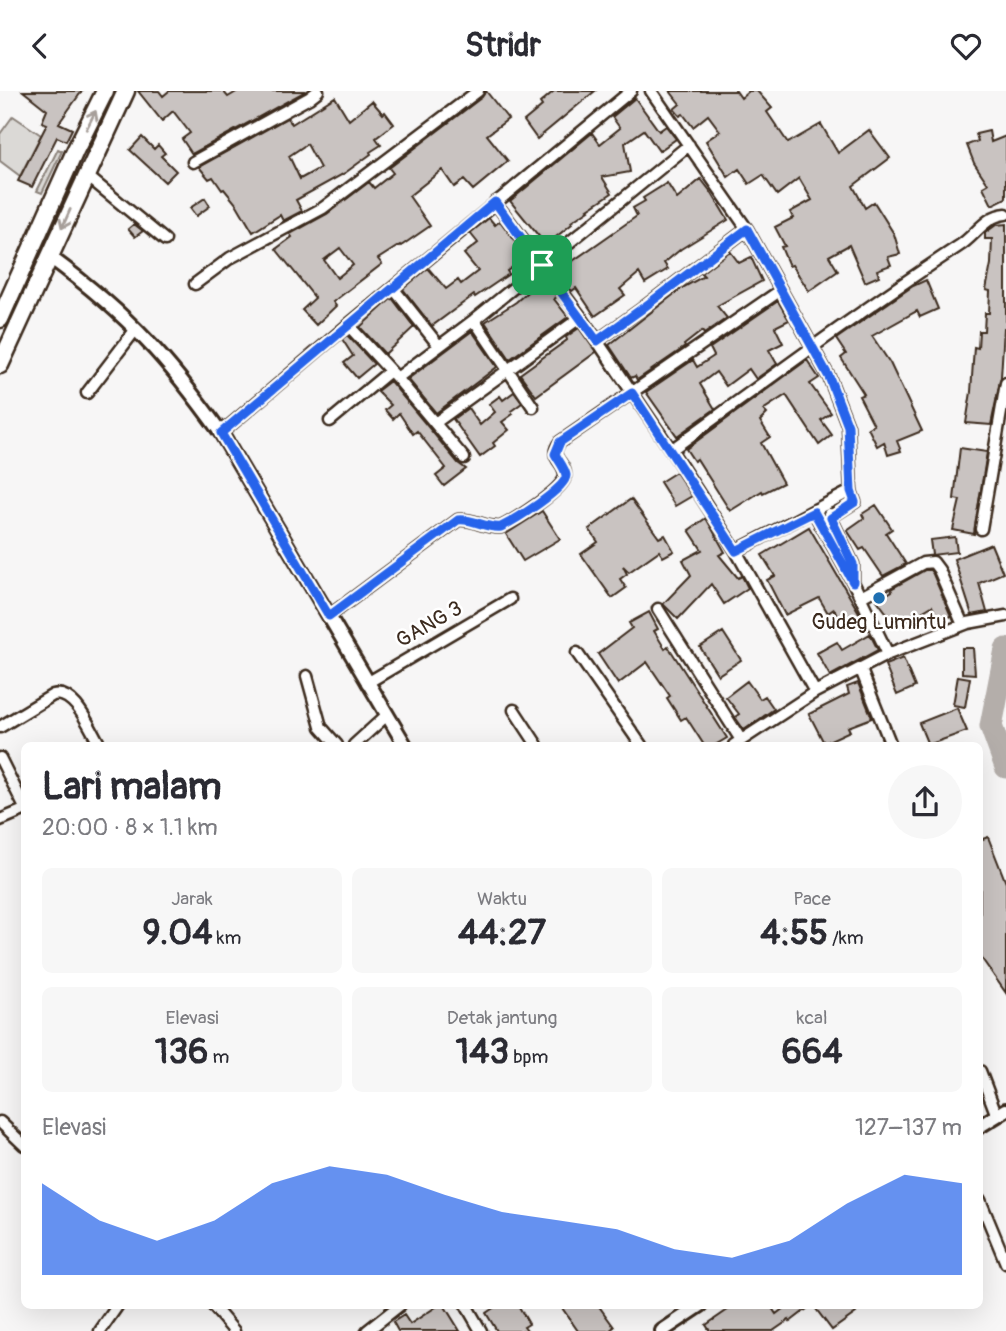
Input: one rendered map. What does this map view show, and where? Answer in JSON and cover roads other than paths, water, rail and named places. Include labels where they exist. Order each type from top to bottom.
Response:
[{"type":"highway","points":[[0,319],[75,151],[106,91]]},
{"type":"highway","points":[[0,365],[126,91]]},
{"type":"street","points":[[193,162],[318,91]]},
{"type":"street","points":[[195,284],[230,258],[323,208],[464,95],[478,91]]},
{"type":"street","points":[[221,433],[631,91]]},
{"type":"street","points":[[651,91],[747,229],[829,377],[848,426],[851,491],[855,502],[820,524]]},
{"type":"street","points":[[330,421],[474,320],[689,145]]},
{"type":"street","points":[[86,175],[165,240]]},
{"type":"street","points":[[495,202],[581,317],[671,450],[736,551],[815,692]]},
{"type":"street","points":[[671,450],[813,346],[962,245],[996,216],[1006,214]]},
{"type":"street","points":[[597,341],[747,229]]},
{"type":"street","points":[[50,257],[136,329],[192,393],[221,433],[403,742]]},
{"type":"street","points":[[393,288],[439,346]]},
{"type":"street","points":[[329,616],[458,520],[493,528],[501,527],[557,490],[566,474],[555,454],[560,442],[781,290]]},
{"type":"street","points":[[435,423],[581,317]]},
{"type":"street","points":[[474,320],[533,407]]},
{"type":"street","points":[[348,325],[464,458]]},
{"type":"street","points":[[86,393],[136,329]]},
{"type":"street","points":[[981,529],[1006,383]]},
{"type":"street","points":[[736,551],[851,491]]},
{"type":"street","points":[[824,506],[853,564],[853,582]]},
{"type":"street","points":[[814,512],[853,582],[888,654]]},
{"type":"street","points":[[860,597],[923,563],[933,562],[966,624]]},
{"type":"street","name":"GANG 3","points":[[367,683],[510,599]]},
{"type":"street","points":[[658,609],[737,742]]},
{"type":"street","points":[[740,742],[815,692],[888,654],[966,624],[1006,616]]},
{"type":"street","points":[[578,653],[639,742]]},
{"type":"street","points":[[861,670],[890,742]]},
{"type":"street","points":[[307,676],[321,727],[334,742]]},
{"type":"street","points":[[0,727],[53,695],[62,694],[72,698],[98,742]]},
{"type":"street","points":[[514,710],[535,742]]},
{"type":"street","points":[[357,742],[387,715]]},
{"type":"street","points":[[0,758],[21,802]]},
{"type":"street","points":[[0,820],[21,810]]},
{"type":"street","points":[[983,1077],[1001,1113],[983,1124]]},
{"type":"street","points":[[0,1122],[21,1142]]},
{"type":"street","points":[[983,1207],[1006,1263]]},
{"type":"street","points":[[100,1331],[115,1309]]},
{"type":"street","points":[[215,1309],[234,1331]]},
{"type":"street","points":[[367,1331],[395,1309]]},
{"type":"street","points":[[468,1309],[481,1331]]},
{"type":"street","points":[[662,1331],[695,1309]]},
{"type":"waterway","points":[[1006,649],[991,726],[1006,767]]},
{"type":"place","name":"Gudeg Lumintu","points":[[879,598]]}]
